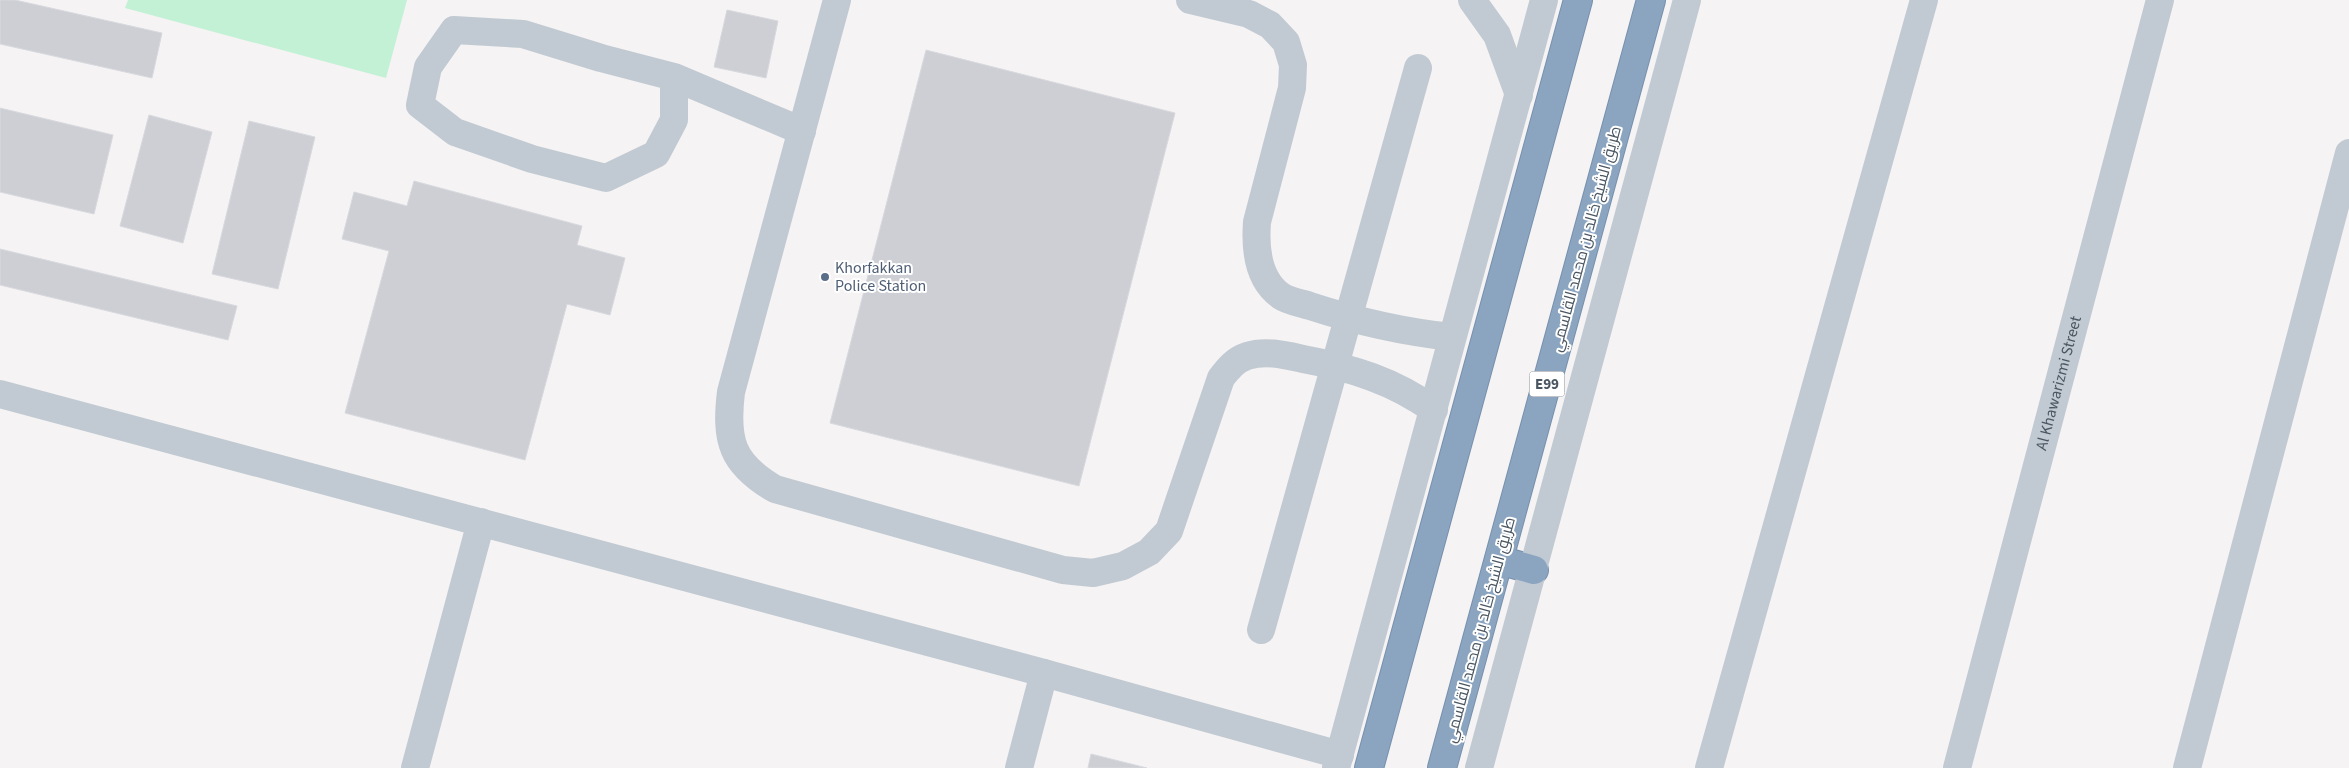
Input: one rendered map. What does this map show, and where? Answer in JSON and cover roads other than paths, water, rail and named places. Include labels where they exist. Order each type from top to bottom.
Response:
[{"type":"highway","points":[[1369,768],[1578,0]]},
{"type":"highway","name":"طريق الشيخ خالد بن محمد القاسمي","points":[[1442,768],[1651,0]]},
{"type":"highway","points":[[1499,560],[1534,570]]},
{"type":"street","points":[[837,0],[731,392],[728,415],[730,438],[740,460],[756,478],[776,489],[1063,570],[1093,573],[1122,566],[1148,552],[1169,531],[1221,378],[1231,365],[1245,356],[1261,353],[1276,354],[1335,365],[1390,383],[1413,394],[1434,410]]},
{"type":"street","points":[[1190,0],[1249,14],[1270,25],[1286,42],[1293,65],[1292,88],[1258,222],[1255,242],[1258,262],[1267,280],[1281,296],[1348,317],[1419,334],[1452,337]]},
{"type":"street","points":[[1472,0],[1497,35],[1519,95]]},
{"type":"street","points":[[0,394],[1044,673],[1338,761],[1544,0]]},
{"type":"street","points":[[1479,768],[1534,570],[1686,0]]},
{"type":"street","points":[[1709,768],[1924,0]]},
{"type":"street","name":"Al Khawarizmi Street","points":[[1957,768],[2160,0]]},
{"type":"street","points":[[674,77],[674,120],[656,154],[606,178],[532,159],[455,132],[420,105],[428,67],[454,30],[523,34],[601,58],[674,77],[802,131]]},
{"type":"street","points":[[1261,630],[1418,68]]},
{"type":"street","points":[[2187,768],[2349,154]]},
{"type":"street","points":[[415,768],[481,522]]},
{"type":"street","points":[[1019,768],[1044,673]]},
{"type":"place","name":"Khorfakkan Police Station","points":[[825,277]]}]
